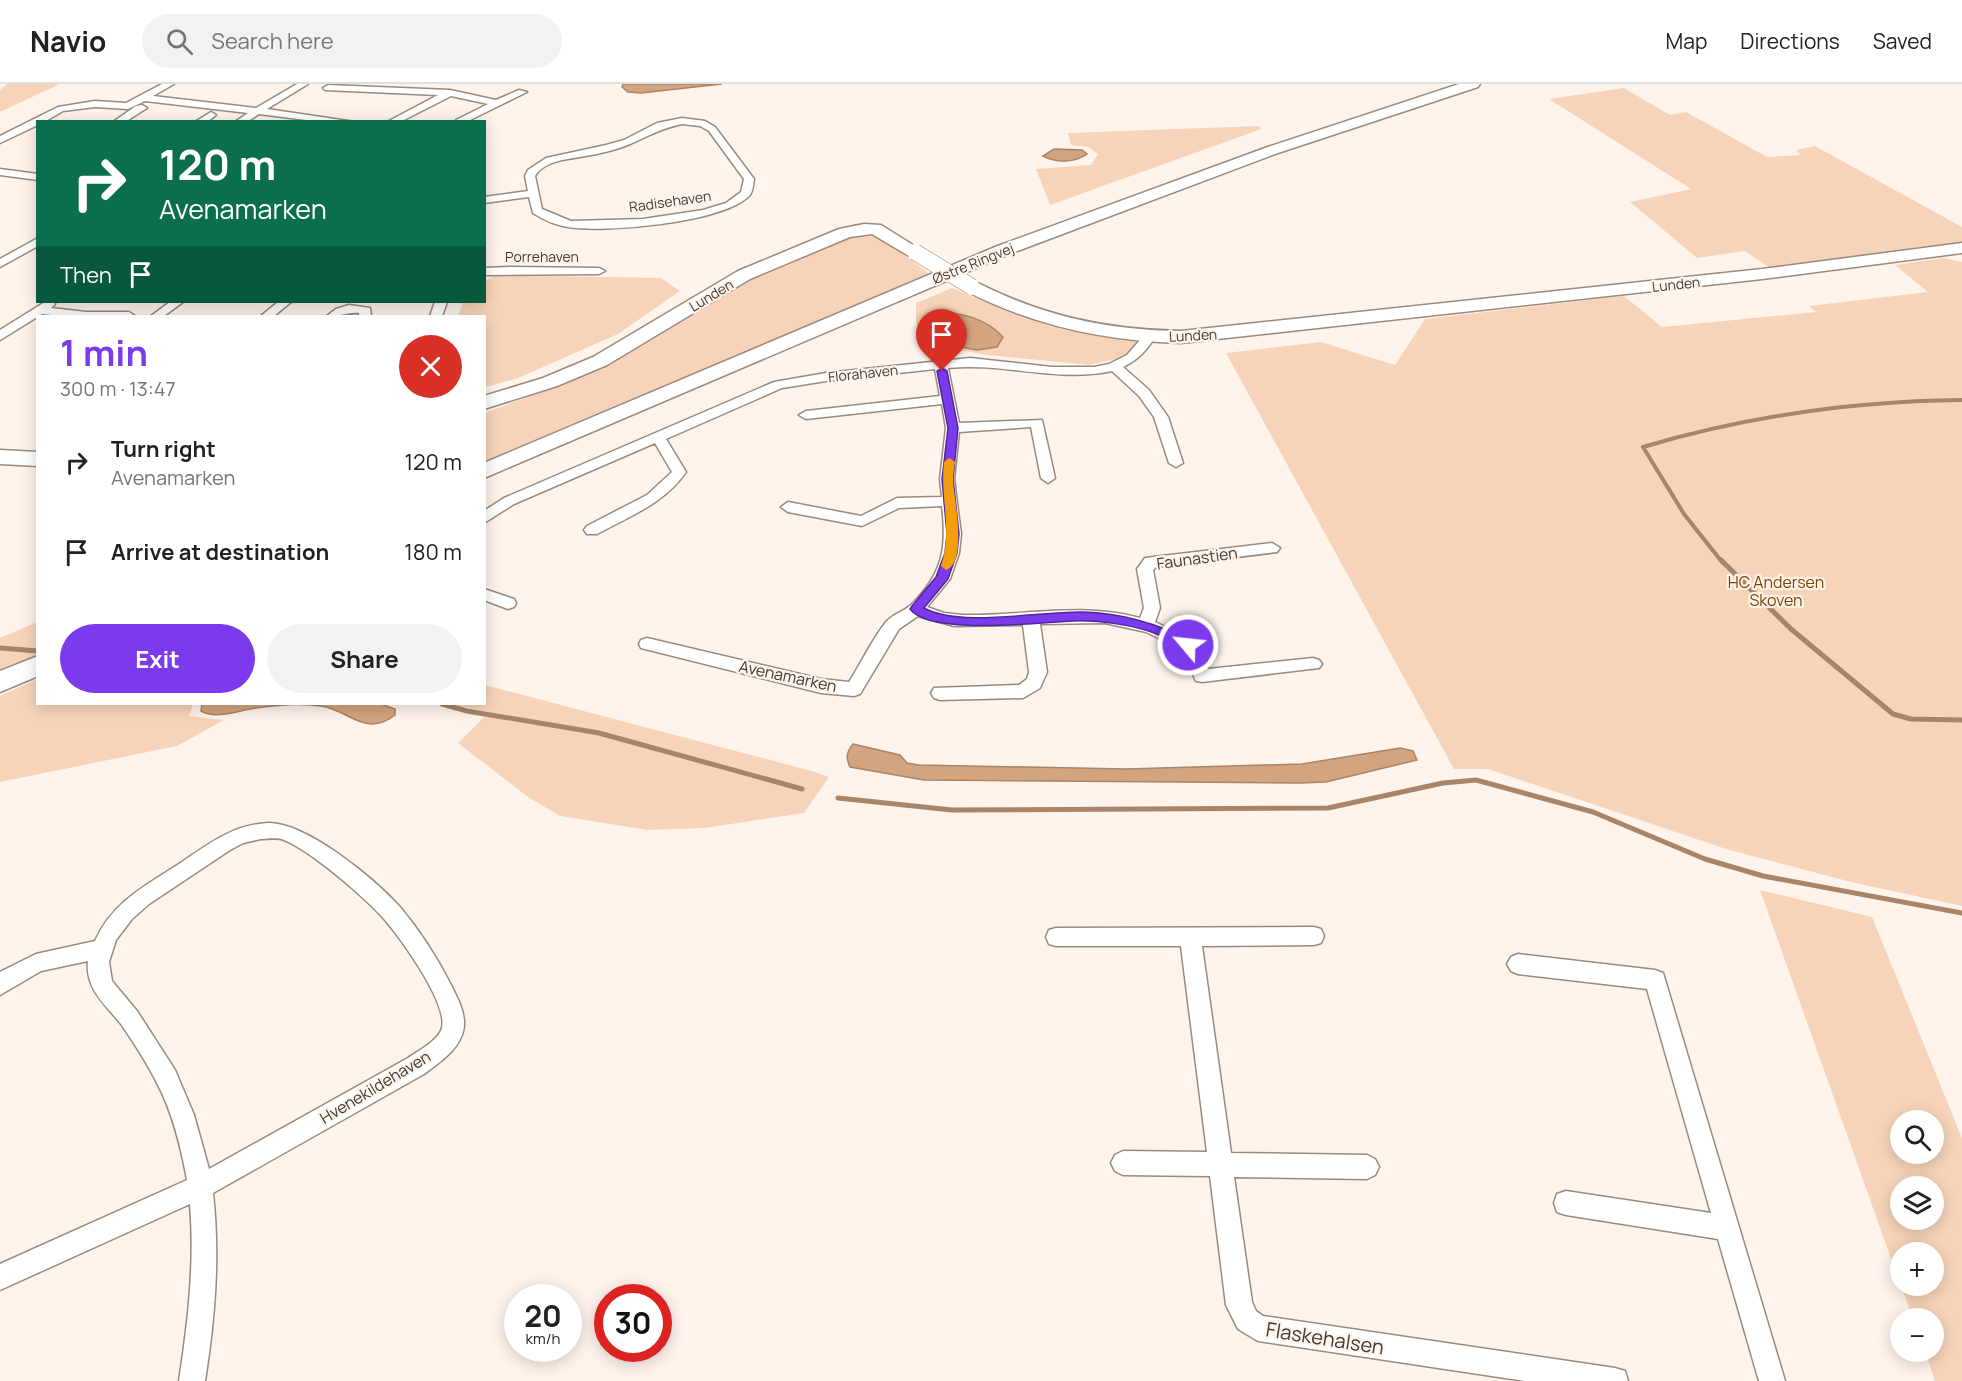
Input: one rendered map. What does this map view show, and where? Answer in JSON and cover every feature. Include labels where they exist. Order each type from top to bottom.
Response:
[{"type":"street","points":[[128,106],[169,84]]},
{"type":"street","points":[[242,120],[303,84]]},
{"type":"street","points":[[394,120],[464,84]]},
{"type":"street","name":"Østre Ringvej","points":[[486,470],[1001,250],[1270,151],[1473,84]]},
{"type":"street","points":[[328,88],[449,93],[496,103]]},
{"type":"street","points":[[461,120],[522,92]]},
{"type":"street","points":[[145,98],[335,120]]},
{"type":"street","points":[[38,120],[72,106],[95,104],[142,108],[121,120]]},
{"type":"street","points":[[203,120],[211,115]]},
{"type":"street","points":[[0,140],[36,121]]},
{"type":"street","name":"Radisehaven","points":[[682,121],[702,123],[712,129],[749,178],[750,184],[739,201],[712,212],[612,224],[570,224],[551,219],[537,211],[533,193],[530,177],[533,170],[550,160],[608,148],[627,142],[660,125],[682,121]]},
{"type":"street","points":[[20,175],[36,166]]},
{"type":"street","points":[[0,172],[36,177]]},
{"type":"street","points":[[486,200],[533,193]]},
{"type":"street","name":"Lunden","points":[[486,402],[550,382],[591,365],[624,348],[744,275],[845,233],[864,229],[875,229],[1002,304],[1056,323],[1102,332],[1150,336],[1209,335],[1762,274],[1962,248]]},
{"type":"street","points":[[0,264],[36,242]]},
{"type":"street","name":"Porrehaven","points":[[486,272],[599,271]]},
{"type":"street","points":[[0,336],[51,303]]},
{"type":"street","points":[[99,315],[116,303]]},
{"type":"street","points":[[158,315],[176,303]]},
{"type":"street","points":[[268,315],[284,303]]},
{"type":"street","points":[[334,315],[354,309],[366,312],[365,315]]},
{"type":"street","points":[[39,310],[78,315]]},
{"type":"street","name":"Florahaven","points":[[486,517],[509,501],[779,385],[826,377],[992,362],[1092,371],[1114,366],[1134,357],[1150,336]]},
{"type":"street","name":"Avenamarken","points":[[647,644],[821,686],[854,688],[893,625],[916,609],[942,579],[951,553],[953,534],[947,479],[953,428],[941,365]]},
{"type":"street","points":[[1114,366],[1144,393],[1161,417],[1176,463]]},
{"type":"street","points":[[806,415],[949,399]]},
{"type":"street","points":[[953,428],[1037,423],[1048,478]]},
{"type":"street","points":[[592,530],[650,499],[674,482],[679,472],[658,438]]},
{"type":"street","points":[[0,457],[36,459]]},
{"type":"street","points":[[788,507],[862,521],[872,519],[897,503],[949,501]]},
{"type":"street","name":"Faunastien","points":[[1145,626],[1152,608],[1145,568],[1151,562],[1272,548]]},
{"type":"street","points":[[486,595],[508,603]]},
{"type":"street","points":[[916,609],[925,614],[957,622],[1082,616],[1145,626],[1161,630],[1188,645],[1202,676],[1313,664]]},
{"type":"street","points":[[940,693],[1023,691],[1034,683],[1038,672],[1031,620]]},
{"type":"street","points":[[0,681],[36,666]]},
{"type":"street","name":"Hvenekildehaven","points":[[0,1277],[202,1186],[416,1066],[442,1046],[453,1028],[449,1004],[422,954],[389,911],[308,842],[284,831],[257,831],[228,841],[142,898],[118,921],[100,949]]},
{"type":"street","name":"Flaskehalsen","points":[[1190,936],[1239,1305],[1246,1320],[1258,1328],[1527,1375],[1615,1381]]},
{"type":"street","points":[[1056,937],[1314,936]]},
{"type":"street","points":[[0,986],[15,974],[40,960],[100,949],[99,978],[128,1017],[166,1077],[193,1145],[202,1186],[205,1230],[204,1283],[192,1381]]},
{"type":"street","points":[[1518,964],[1655,980],[1772,1381]]},
{"type":"street","points":[[1123,1163],[1367,1167]]},
{"type":"street","points":[[1566,1203],[1728,1228]]},
{"type":"green space","points":[[7,84],[60,84],[0,112],[0,90]]},
{"type":"green space","points":[[1624,88],[1670,115],[1686,112],[1767,157],[1801,155],[1796,150],[1815,146],[1962,227],[1962,242],[1770,268],[1745,251],[1697,258],[1630,202],[1691,189],[1549,99]]},
{"type":"green space","points":[[1259,126],[1261,129],[1256,131],[1050,205],[1036,169],[1091,165],[1098,154],[1088,147],[1071,145],[1068,133]]},
{"type":"green space","points":[[850,236],[879,236],[931,275],[486,463],[486,413],[566,382],[618,357],[749,276]]},
{"type":"green space","name":"HC Andersen Skoven","points":[[1944,258],[1962,262],[1962,906],[1851,882],[1726,849],[1488,769],[1454,769],[1226,353],[1321,342],[1395,365],[1425,319],[1624,296],[1662,327],[1816,312],[1809,306],[1928,292],[1895,265]]},
{"type":"green space","points":[[497,275],[661,278],[680,291],[618,334],[516,379],[486,387],[486,315],[458,315],[463,303],[486,303],[486,280]]},
{"type":"green space","points":[[952,288],[1042,322],[1111,338],[1137,341],[1135,349],[1120,358],[1089,365],[987,355],[924,344],[916,321],[916,303]]},
{"type":"green space","points":[[36,622],[36,656],[0,672],[0,638]]},
{"type":"green space","points":[[36,679],[36,705],[193,705],[189,716],[224,720],[177,746],[0,782],[0,696]]},
{"type":"green space","points":[[486,685],[829,777],[804,813],[705,828],[648,830],[560,816],[528,797],[458,743],[489,712],[455,705],[486,705]]},
{"type":"green space","points":[[1760,890],[1872,917],[1962,1138],[1962,1381],[1935,1381],[1928,1362],[1944,1362],[1944,1308],[1909,1308],[1905,1296],[1944,1296],[1944,1242],[1890,1242],[1890,1256]]},
{"type":"shaded area","points":[[623,84],[722,84],[641,93],[628,92],[622,87]]},
{"type":"shaded area","points":[[1054,149],[1082,150],[1087,154],[1065,161],[1043,156]]},
{"type":"shaded area","points":[[937,311],[964,315],[981,321],[1003,337],[997,347],[977,350],[933,342],[921,329],[925,318]]},
{"type":"shaded area","points":[[202,705],[297,705],[272,706],[214,715],[201,711]]},
{"type":"shaded area","points":[[313,705],[384,705],[395,709],[395,715],[375,724],[366,723]]},
{"type":"shaded area","points":[[853,744],[900,755],[907,763],[919,765],[1126,769],[1302,764],[1400,748],[1413,751],[1417,760],[1326,782],[924,780],[850,767],[847,755]]},
{"type":"waterway","points":[[1722,562],[1684,514],[1643,447],[1722,427],[1801,412],[1881,403],[1962,400]]},
{"type":"waterway","points":[[1721,560],[1791,629],[1893,714],[1911,719],[1962,720]]},
{"type":"waterway","points":[[0,648],[36,651]]},
{"type":"waterway","points":[[446,705],[467,711],[599,733],[802,789]]},
{"type":"waterway","points":[[838,798],[952,810],[1328,808],[1443,783],[1476,780],[1593,812],[1705,859],[1763,876],[1962,913]]},
{"type":"slow traffic","points":[[946,566],[951,553],[953,534],[947,479],[949,462]]},
{"type":"route","points":[[942,371],[953,428],[947,479],[953,534],[951,553],[942,579],[916,609],[925,614],[957,622],[1082,616],[1106,618],[1161,630],[1188,645]]}]
